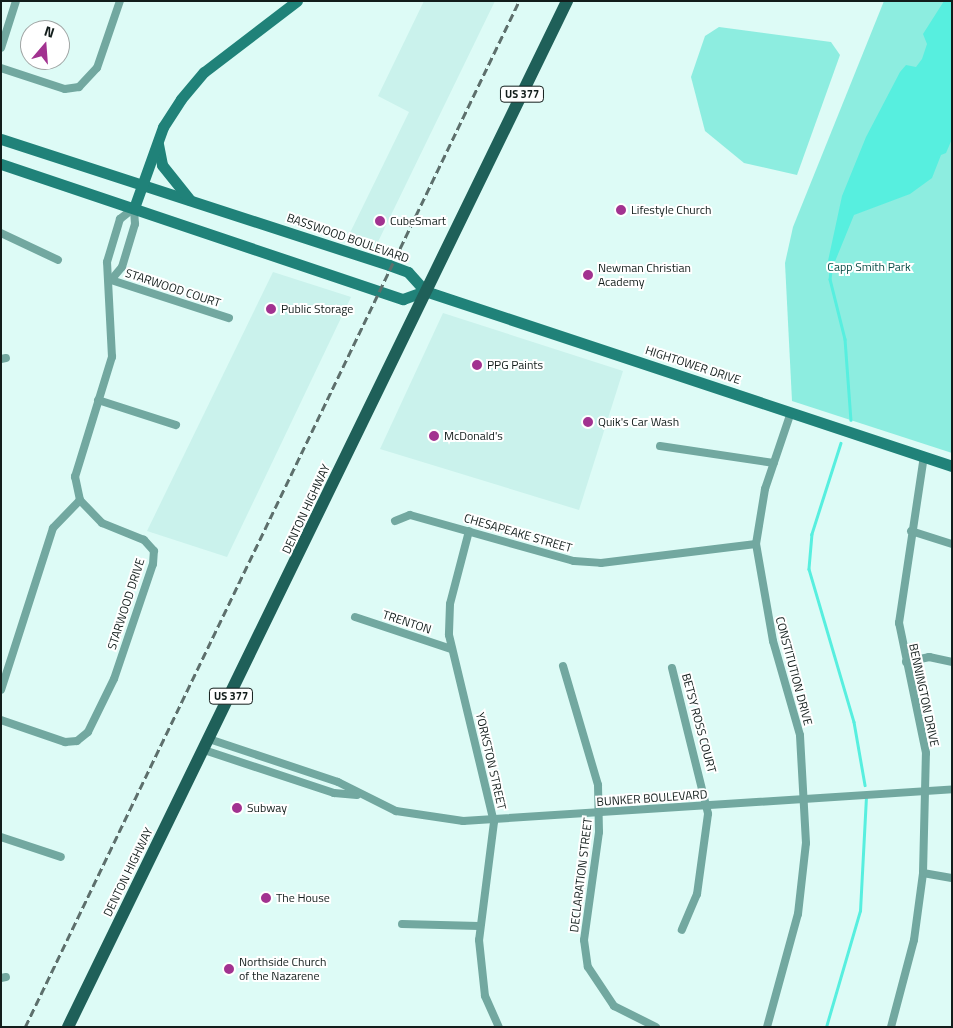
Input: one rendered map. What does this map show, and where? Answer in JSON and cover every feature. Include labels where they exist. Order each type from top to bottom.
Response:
[{"type":"main road","points":[[134,208],[158,141],[181,100],[204,72],[297,1]]},
{"type":"main road","name":"DENTON HIGHWAY","points":[[68,1027],[567,1]]},
{"type":"main road","name":"BASSWOOD BOULEVARD","points":[[1,139],[396,267],[408,272],[425,291]]},
{"type":"main road","points":[[158,141],[162,165],[191,201]]},
{"type":"main road","points":[[1,164],[403,298],[425,291]]},
{"type":"main road","name":"HIGHTOWER DRIVE","points":[[425,291],[952,466]]},
{"type":"street","points":[[1,48],[16,1]]},
{"type":"street","points":[[1,68],[65,89],[79,87],[97,68],[120,1]]},
{"type":"street","points":[[111,280],[122,267],[135,224],[134,208]]},
{"type":"street","points":[[1,690],[53,528],[80,500],[75,477],[112,357],[111,280],[107,262],[120,219],[134,208]]},
{"type":"street","points":[[1,233],[58,260]]},
{"type":"street","name":"STARWOOD COURT","points":[[111,280],[229,318]]},
{"type":"street","points":[[98,400],[176,426]]},
{"type":"street","name":"CONSTITUTION DRIVE","points":[[767,1027],[802,898],[806,797],[797,721],[773,641],[756,544],[774,463],[791,412]]},
{"type":"street","points":[[660,446],[774,463]]},
{"type":"street","name":"BENNINGTON DRIVE","points":[[891,1027],[914,940],[923,873],[927,790],[926,753],[899,623],[911,531],[924,456]]},
{"type":"street","name":"STARWOOD DRIVE","points":[[1,720],[66,742],[77,741],[88,732],[114,679],[154,551],[144,540],[102,522],[80,500]]},
{"type":"street","name":"CHESAPEAKE STREET","points":[[395,521],[410,515],[574,561],[601,564],[756,544]]},
{"type":"street","name":"YORKSTON STREET","points":[[469,531],[450,604],[451,649],[494,822],[493,852],[479,926],[482,979],[499,1027]]},
{"type":"street","points":[[911,531],[952,544]]},
{"type":"street","name":"TRENTON","points":[[355,617],[451,649]]},
{"type":"street","points":[[906,662],[929,657],[952,662]]},
{"type":"street","name":"DECLARATION STREET","points":[[563,666],[598,785],[600,813],[584,940],[588,967],[614,1006],[656,1027]]},
{"type":"street","name":"BETSY ROSS COURT","points":[[672,668],[707,805],[704,863],[682,930]]},
{"type":"street","name":"BUNKER BOULEVARD","points":[[207,744],[289,766],[338,782],[359,795]]},
{"type":"street","name":"BUNKER BOULEVARD","points":[[207,744],[285,777],[359,795],[417,816],[494,822],[806,797],[952,789]]},
{"type":"street","points":[[285,777],[289,766]]},
{"type":"street","points":[[1,837],[61,857]]},
{"type":"street","points":[[923,873],[952,878]]},
{"type":"street","points":[[402,924],[479,926]]},
{"type":"shaded area","points":[[424,1],[495,1],[374,250],[346,241],[409,112],[378,96]]},
{"type":"shaded area","points":[[273,272],[351,297],[227,557],[147,531]]},
{"type":"shaded area","points":[[443,313],[623,371],[579,510],[380,449]]},
{"type":"green space","name":"Capp Smith Park","points":[[884,1],[952,1],[952,453],[792,401],[785,263],[793,227]]},
{"type":"green space","points":[[719,27],[831,42],[840,55],[797,175],[744,163],[705,131],[691,77],[705,36]]},
{"type":"water","points":[[944,1],[952,1],[952,139],[946,153],[941,155],[932,178],[910,194],[854,215],[834,264],[828,261],[842,196],[866,137],[900,72],[906,65],[916,67],[922,59],[927,44],[923,34]]},
{"type":"waterway","points":[[832,261],[830,279],[845,339],[851,420]]},
{"type":"waterway","points":[[841,443],[812,534],[809,569],[854,722],[865,785]]},
{"type":"waterway","points":[[826,1027],[860,911],[866,797]]},
{"type":"railway","points":[[25,1027],[519,1]]},
{"type":"place","name":"Lifestyle Church","points":[[621,210]]},
{"type":"place","name":"CubeSmart","points":[[380,221]]},
{"type":"place","name":"Newman Christian Academy","points":[[588,275]]},
{"type":"place","name":"Public Storage","points":[[271,309]]},
{"type":"place","name":"PPG Paints","points":[[477,365]]},
{"type":"place","name":"Quik's Car Wash","points":[[588,422]]},
{"type":"place","name":"McDonald's","points":[[434,436]]},
{"type":"place","name":"Subway","points":[[237,808]]},
{"type":"place","name":"The House","points":[[266,898]]},
{"type":"place","name":"Northside Church of the Nazarene","points":[[229,969]]}]
